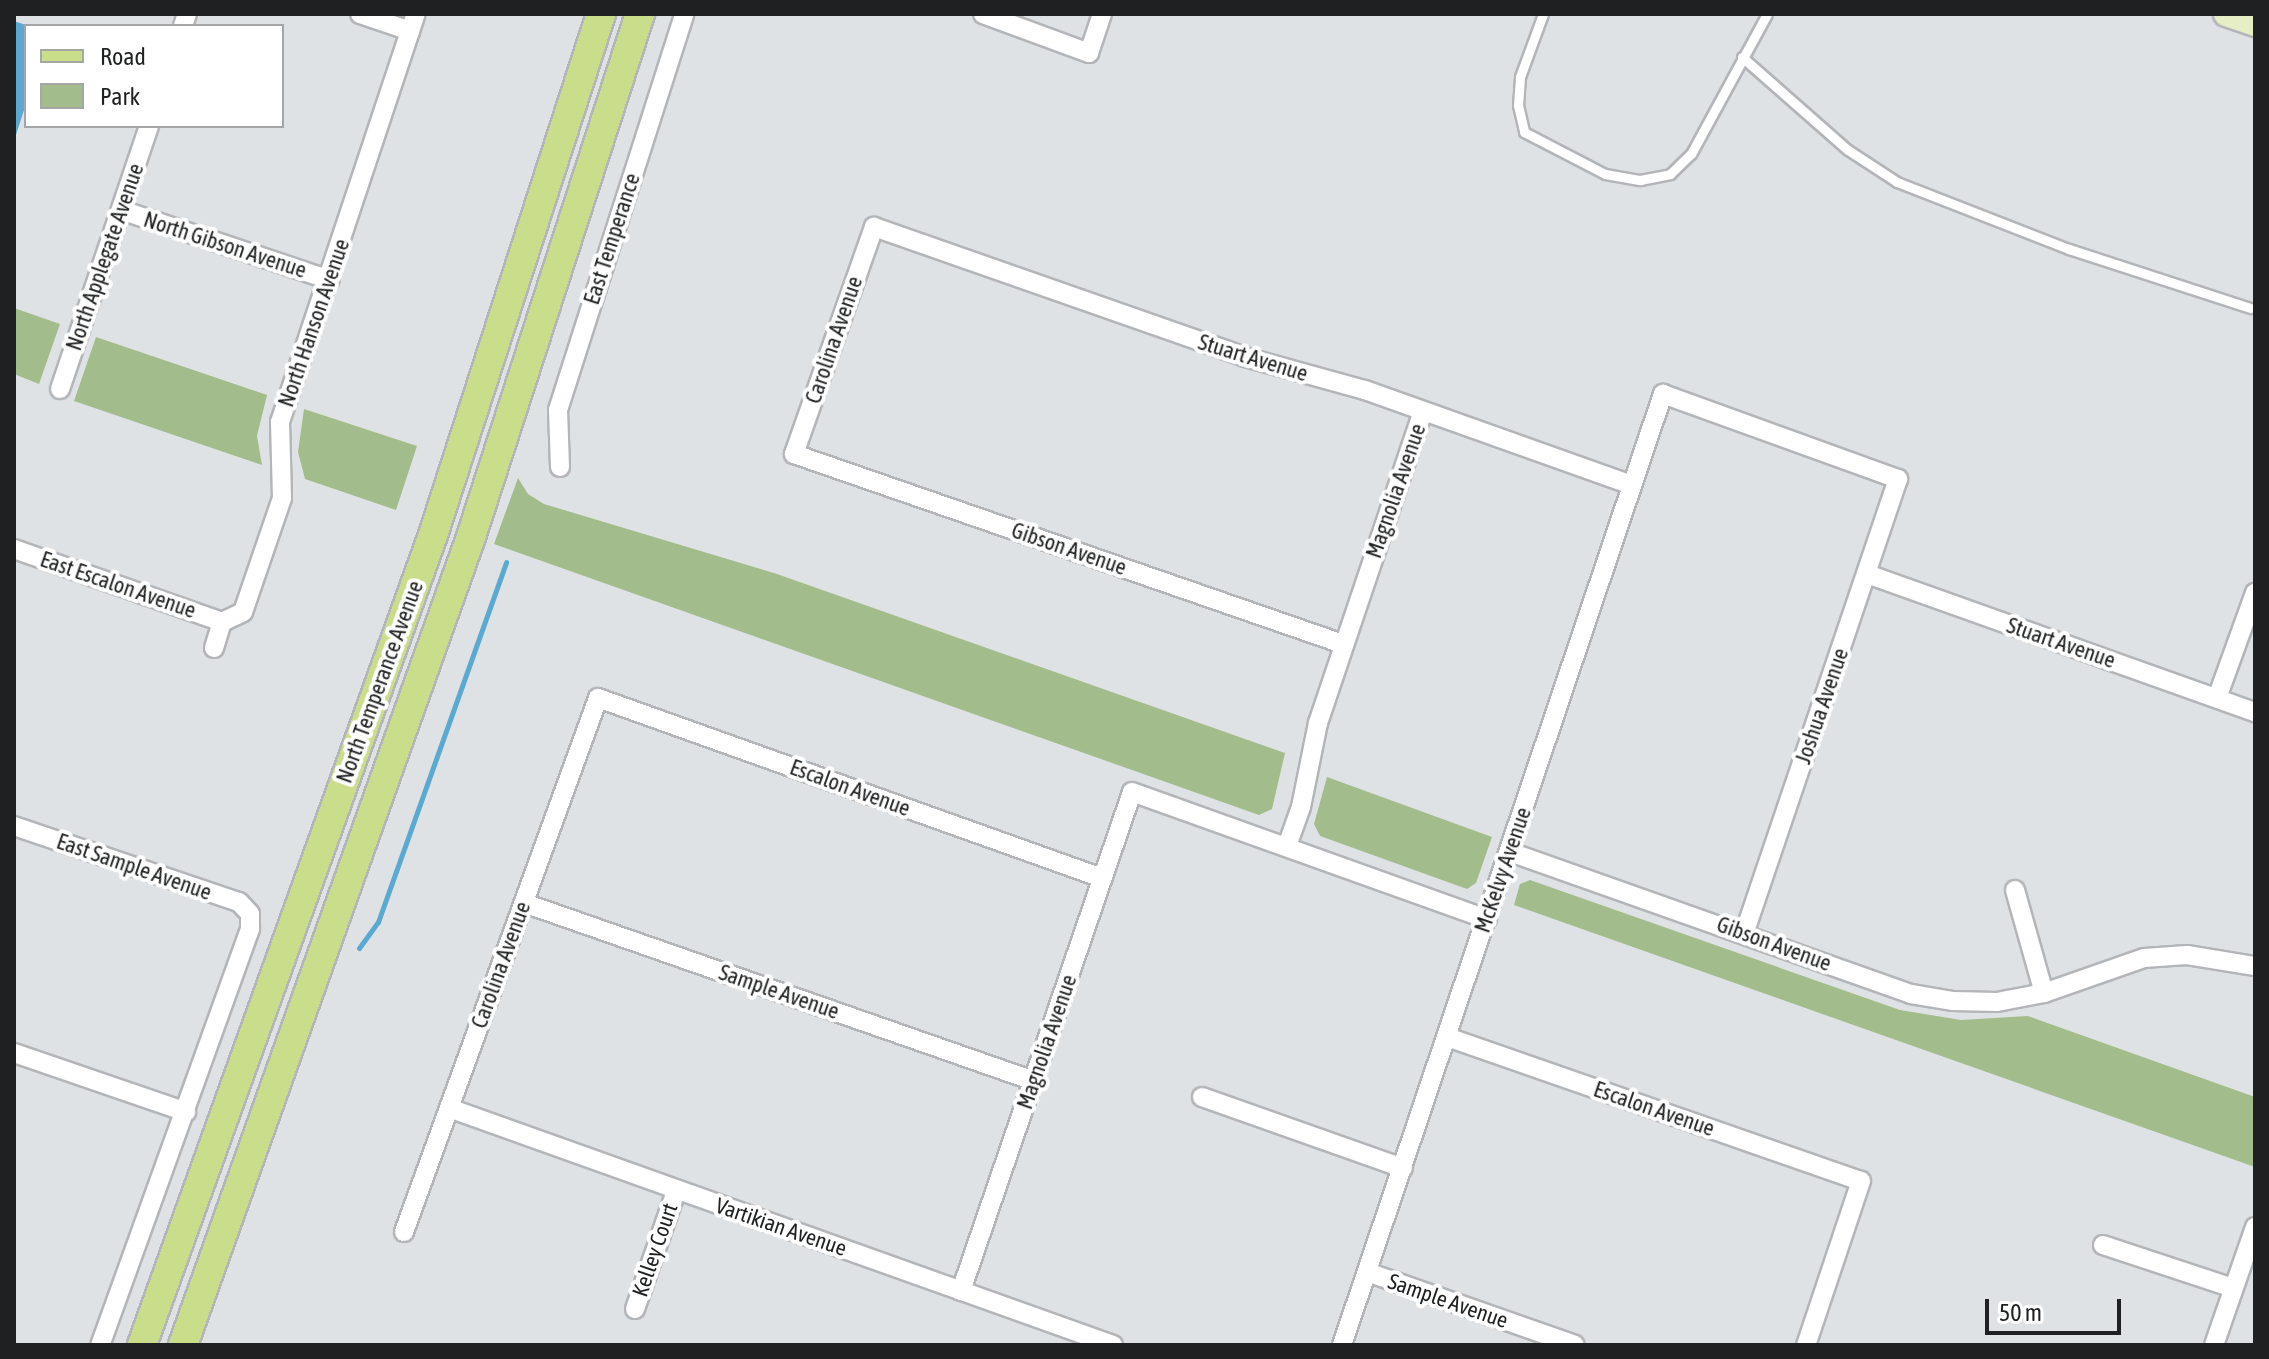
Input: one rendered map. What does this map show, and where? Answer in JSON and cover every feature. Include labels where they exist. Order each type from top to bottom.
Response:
[{"type":"main road","name":"North Temperance Avenue","points":[[142,1345],[434,532],[601,14]]},
{"type":"main road","name":"North Temperance Avenue","points":[[183,1345],[470,540],[640,14]]},
{"type":"main road","points":[[2226,14],[2255,24]]},
{"type":"street","points":[[360,14],[413,23]]},
{"type":"street","name":"East Temperance","points":[[560,467],[558,410],[684,14]]},
{"type":"street","points":[[983,14],[1089,53],[1102,14]]},
{"type":"street","name":"North Hanson Avenue","points":[[222,622],[243,612],[282,498],[280,422],[330,280],[413,23]]},
{"type":"street","name":"North Applegate Avenue","points":[[60,389],[148,128]]},
{"type":"street","name":"North Gibson Avenue","points":[[121,210],[330,280]]},
{"type":"street","name":"Stuart Avenue","points":[[874,227],[1195,341],[1423,411],[1632,485]]},
{"type":"street","name":"Carolina Avenue","points":[[794,454],[874,227]]},
{"type":"street","name":"Joshua Avenue","points":[[1663,394],[1898,479],[1745,932]]},
{"type":"street","name":"McKelvy Avenue","points":[[1342,1345],[1663,394]]},
{"type":"street","name":"Magnolia Avenue","points":[[961,1291],[1132,792],[1287,846],[1343,644],[1423,411]]},
{"type":"street","name":"Gibson Avenue","points":[[794,454],[1343,644]]},
{"type":"street","name":"East Escalon Avenue","points":[[14,549],[222,622]]},
{"type":"street","name":"Stuart Avenue","points":[[1867,574],[2255,712]]},
{"type":"street","points":[[2217,698],[2255,593]]},
{"type":"street","points":[[214,648],[222,622]]},
{"type":"street","name":"Carolina Avenue","points":[[404,1232],[598,698]]},
{"type":"street","name":"Escalon Avenue","points":[[598,698],[1102,878]]},
{"type":"street","name":"East Sample Avenue","points":[[14,826],[239,902],[250,914],[250,929],[186,1112]]},
{"type":"street","points":[[1287,846],[1487,919]]},
{"type":"street","name":"Gibson Avenue","points":[[1510,852],[1745,932],[1911,994],[1997,1002],[2044,993],[2144,958],[2187,955],[2255,966]]},
{"type":"street","points":[[2015,890],[2044,993]]},
{"type":"street","name":"Sample Avenue","points":[[524,903],[1034,1081]]},
{"type":"street","name":"Escalon Avenue","points":[[1447,1037],[1861,1181],[1806,1345]]},
{"type":"street","points":[[14,1053],[186,1112],[100,1345]]},
{"type":"street","points":[[1202,1097],[1403,1168]]},
{"type":"street","name":"Vartikian Avenue","points":[[449,1108],[961,1291],[1078,1339],[1113,1345]]},
{"type":"street","name":"Kelley Court","points":[[635,1309],[676,1191]]},
{"type":"street","points":[[2214,1345],[2255,1227]]},
{"type":"street","points":[[2103,1245],[2233,1288]]},
{"type":"street","name":"Sample Avenue","points":[[1367,1272],[1575,1345]]},
{"type":"lane","points":[[1543,14],[1520,77],[1518,105],[1524,132],[1605,174],[1640,180],[1670,174],[1691,154],[1767,14]]},
{"type":"lane","points":[[1742,57],[1848,150],[1897,182],[2069,249],[2251,308]]},
{"type":"green space","points":[[14,308],[60,324],[39,384],[14,374]]},
{"type":"green space","points":[[96,337],[267,395],[257,436],[262,465],[74,401]]},
{"type":"green space","points":[[304,409],[417,446],[396,510],[305,479],[298,452]]},
{"type":"green space","points":[[518,478],[528,494],[544,504],[777,574],[1285,753],[1272,809],[1259,815],[494,544]]},
{"type":"green space","points":[[1327,777],[1492,837],[1476,883],[1467,889],[1320,836],[1314,824]]},
{"type":"green space","points":[[1530,880],[1900,1010],[1961,1020],[2028,1016],[2255,1097],[2255,1167],[1514,905],[1520,884]]},
{"type":"water","points":[[14,21],[24,24],[24,110],[14,141]]},
{"type":"waterway","points":[[359,948],[378,922],[506,562]]}]
